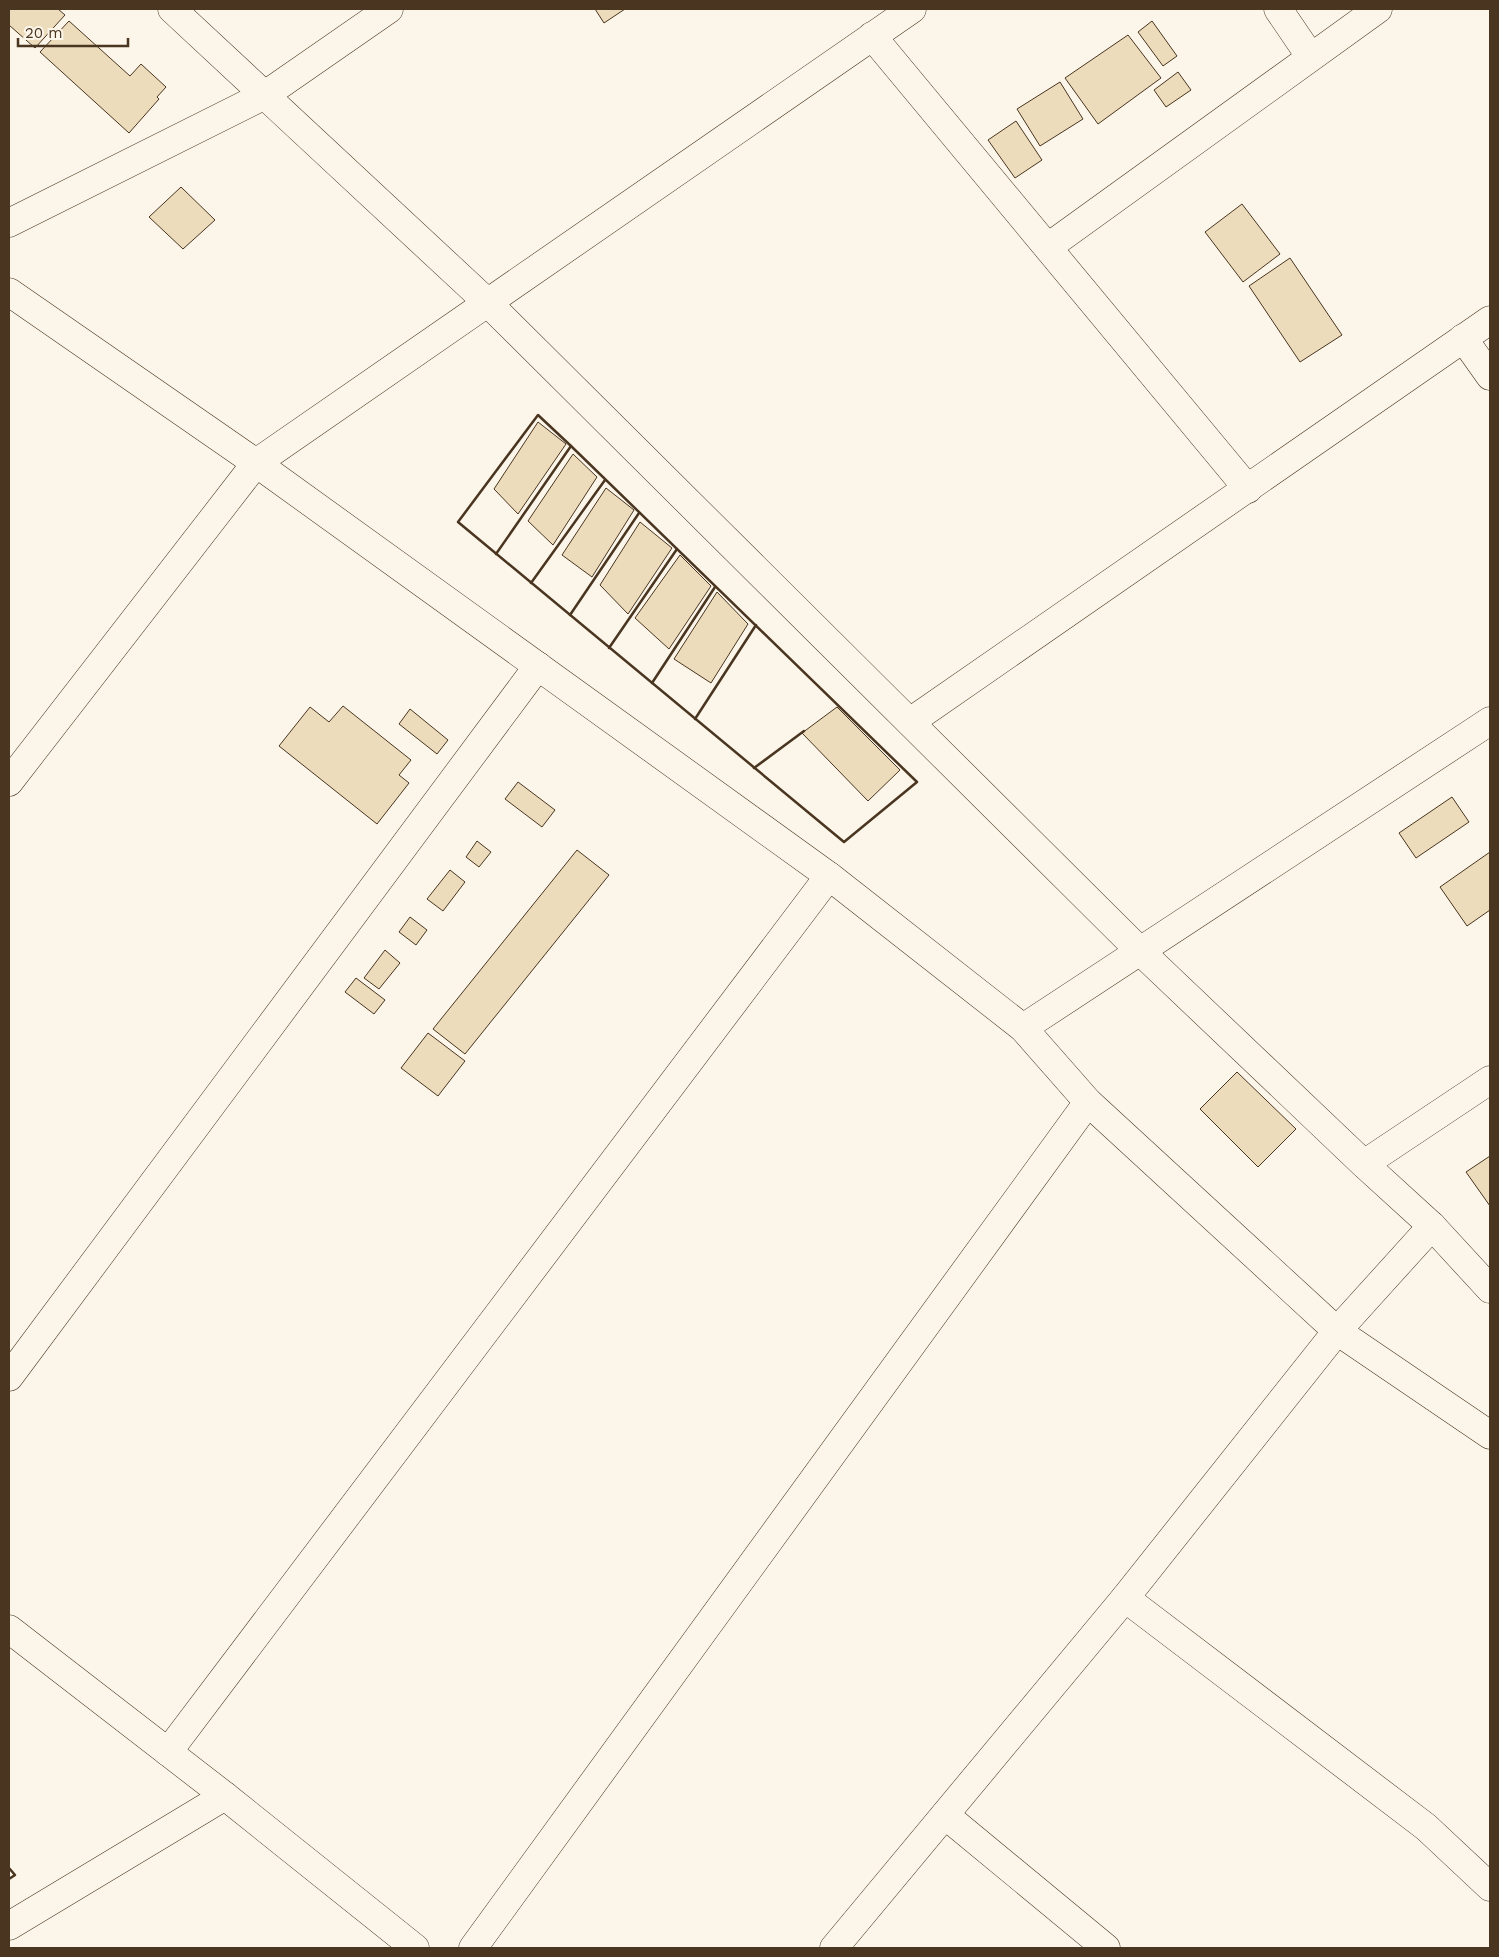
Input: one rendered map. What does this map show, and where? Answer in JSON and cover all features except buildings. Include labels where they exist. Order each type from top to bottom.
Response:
[{"type":"street","points":[[172,9],[488,303],[1140,951],[1432,1226],[1490,1289]]},
{"type":"street","points":[[9,223],[265,95],[389,9]]},
{"type":"street","points":[[9,782],[256,463],[912,9]]},
{"type":"street","points":[[1278,9],[1310,56]]},
{"type":"street","points":[[1048,247],[1310,56],[1378,9]]},
{"type":"street","points":[[872,36],[1248,489]]},
{"type":"street","points":[[9,292],[256,463],[828,876],[1022,1028],[1088,1102],[1337,1331],[1490,1435]]},
{"type":"street","points":[[910,722],[1490,320]]},
{"type":"street","points":[[1463,338],[1490,376]]},
{"type":"street","points":[[9,1377],[538,666]]},
{"type":"street","points":[[1022,1028],[1490,721]]},
{"type":"street","points":[[168,1752],[828,876]]},
{"type":"street","points":[[1364,1164],[1490,1080]]},
{"type":"street","points":[[473,1948],[1088,1102]]},
{"type":"street","points":[[834,1948],[1125,1598],[1337,1331],[1432,1226]]},
{"type":"street","points":[[1125,1598],[1426,1827],[1490,1887]]},
{"type":"street","points":[[9,1629],[225,1796],[414,1948]]},
{"type":"street","points":[[9,1926],[225,1796]]},
{"type":"street","points":[[945,1815],[1106,1948]]},
{"type":"wall","points":[[538,415],[571,446],[917,782],[844,842],[458,522],[538,415]]},
{"type":"wall","points":[[496,554],[571,446]]},
{"type":"wall","points":[[531,583],[605,480]]},
{"type":"wall","points":[[570,615],[639,513]]},
{"type":"wall","points":[[609,648],[677,549]]},
{"type":"wall","points":[[652,683],[715,587]]},
{"type":"wall","points":[[695,719],[756,625]]},
{"type":"wall","points":[[754,768],[804,731]]},
{"type":"wall","points":[[9,1868],[15,1875],[9,1879]]}]
